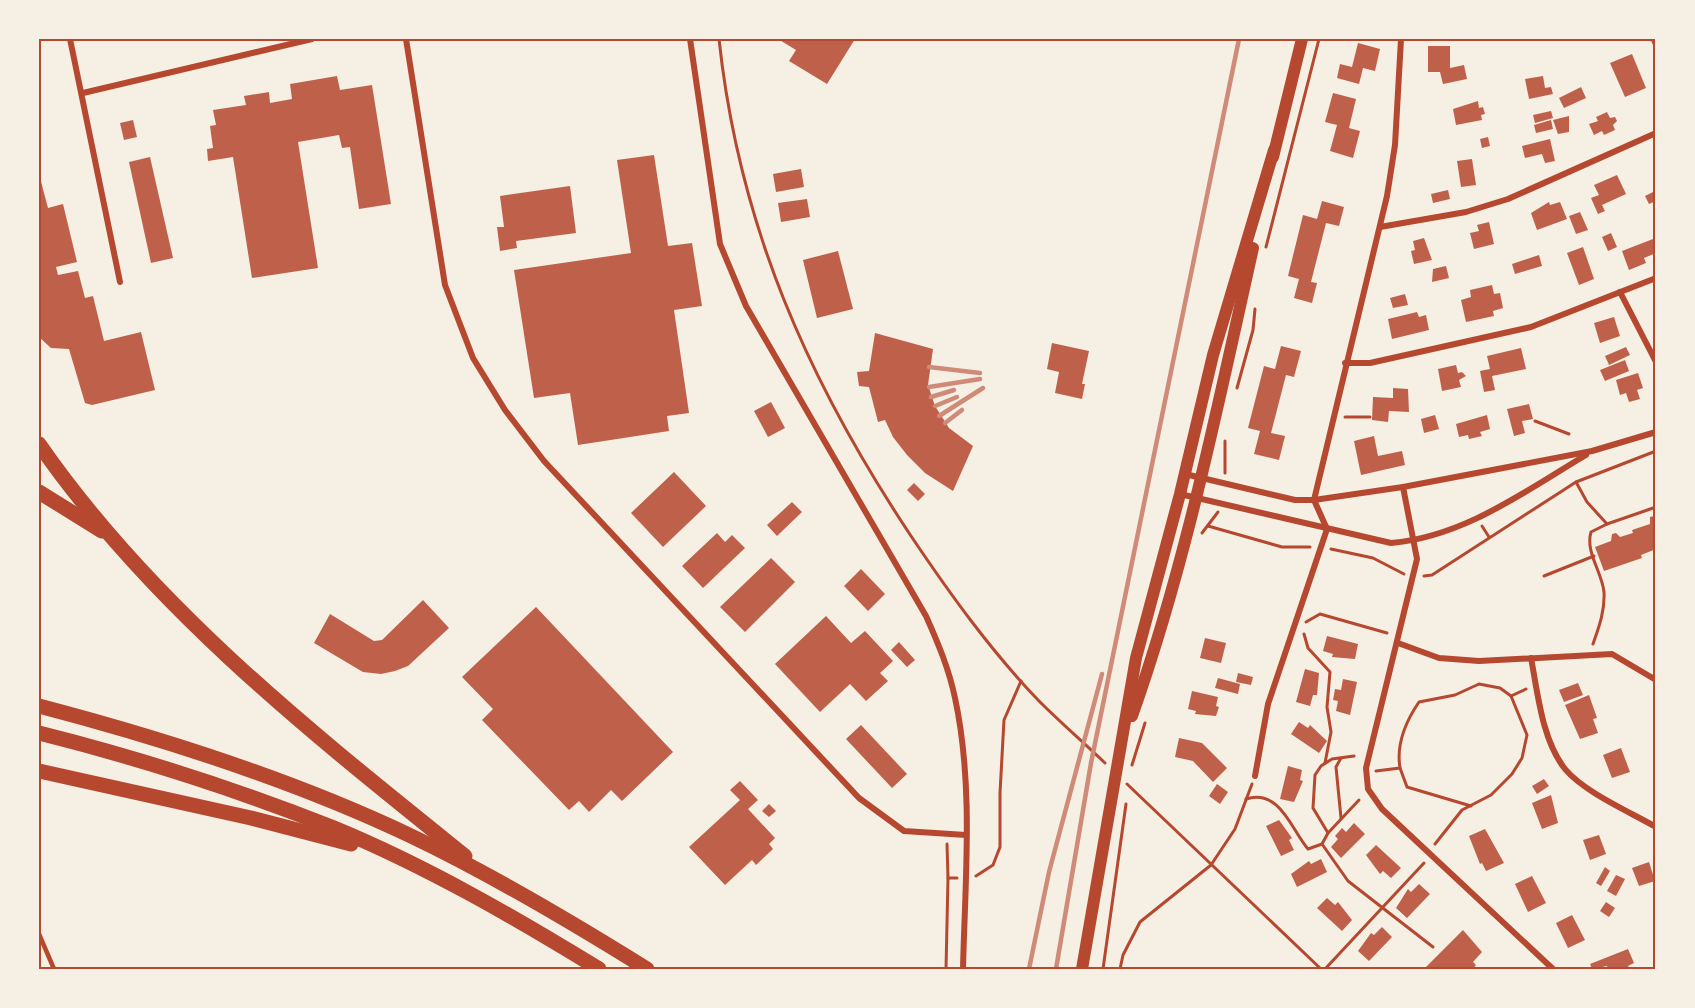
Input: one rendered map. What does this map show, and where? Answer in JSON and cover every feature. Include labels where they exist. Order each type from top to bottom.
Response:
[{"type":"highway","points":[[39,444],[114,539],[173,602],[250,676],[324,742],[488,875]]},
{"type":"highway","points":[[39,492],[114,539]]},
{"type":"highway","points":[[39,706],[137,733],[259,772],[409,835],[488,875],[647,969]]},
{"type":"highway","points":[[39,733],[220,786],[335,829],[482,900],[599,969]]},
{"type":"highway","points":[[39,771],[251,818],[397,857]]},
{"type":"main road","points":[[1121,748],[1149,667],[1196,497],[1274,150],[1302,39]]},
{"type":"main road","points":[[1082,969],[1136,658],[1180,494],[1213,355],[1274,150]]},
{"type":"street","points":[[70,39],[83,93],[120,282]]},
{"type":"street","points":[[83,93],[312,39]]},
{"type":"street","points":[[406,39],[445,285],[473,358],[504,410],[544,461],[859,798],[904,831],[966,836]]},
{"type":"street","points":[[690,39],[720,244],[746,306],[926,616],[943,656],[955,698],[964,756],[966,836],[963,969]]},
{"type":"street","points":[[1255,776],[1268,704],[1327,528],[1314,500],[1345,363],[1380,227],[1395,145],[1401,39]]},
{"type":"street","points":[[1380,227],[1466,212],[1508,199],[1656,133]]},
{"type":"street","points":[[1345,363],[1370,363],[1531,327],[1656,278]]},
{"type":"street","points":[[1620,292],[1656,362]]},
{"type":"street","points":[[1185,474],[1295,500],[1314,500],[1403,487],[1592,451],[1656,432]]},
{"type":"street","points":[[1180,494],[1391,543],[1414,541],[1462,527],[1592,451]]},
{"type":"street","points":[[1403,487],[1417,559],[1366,773],[1368,789],[1382,809],[1553,969]]},
{"type":"street","points":[[1398,643],[1439,658],[1479,661],[1612,654],[1656,680]]},
{"type":"street","points":[[1531,658],[1552,748],[1566,770],[1584,785],[1656,827]]},
{"type":"lane","points":[[39,934],[54,969]]},
{"type":"path","points":[[719,39],[728,107],[742,173],[759,235],[787,313],[822,384],[879,488],[964,613],[1040,702],[1110,767]]},
{"type":"path","points":[[1266,249],[1318,39]]},
{"type":"path","points":[[1235,397],[1253,330],[1255,306]]},
{"type":"path","points":[[1333,417],[1370,417]]},
{"type":"path","points":[[1535,421],[1569,434]]},
{"type":"path","points":[[1225,436],[1225,482]]},
{"type":"path","points":[[1576,482],[1587,502],[1607,524]]},
{"type":"path","points":[[1199,536],[1217,513],[1220,502]]},
{"type":"path","points":[[1589,654],[1603,616],[1604,591],[1588,542],[1592,532],[1607,524],[1656,507]]},
{"type":"path","points":[[1482,525],[1489,537]]},
{"type":"path","points":[[1208,526],[1282,547],[1322,547]]},
{"type":"path","points":[[1544,576],[1594,556]]},
{"type":"path","points":[[1328,833],[1312,808],[1315,775],[1325,763],[1331,732],[1327,707],[1330,672],[1308,648],[1303,629],[1306,622],[1320,614],[1387,633]]},
{"type":"path","points":[[948,878],[965,878],[985,872],[993,866],[1000,847],[1004,720],[1021,681]]},
{"type":"path","points":[[1103,969],[1128,784],[1323,969],[1429,854],[1462,810],[1471,806],[1491,795],[1512,774],[1522,758],[1527,735],[1511,696],[1500,688],[1479,684],[1455,695],[1419,702],[1407,720],[1399,760],[1407,786],[1471,806]]},
{"type":"path","points":[[1511,696],[1536,684]]},
{"type":"path","points":[[1130,772],[1146,720]]},
{"type":"path","points":[[1325,763],[1354,756]]},
{"type":"path","points":[[1341,758],[1336,768],[1341,819]]},
{"type":"path","points":[[1366,773],[1400,768]]},
{"type":"path","points":[[1120,969],[1123,955],[1140,922],[1211,865],[1235,829],[1255,776]]},
{"type":"path","points":[[1246,799],[1257,796],[1278,807],[1294,825],[1308,849],[1322,844],[1328,833],[1359,800]]},
{"type":"path","points":[[946,969],[947,834]]},
{"type":"path","points":[[1322,844],[1348,881],[1432,947]]},
{"type":"building","points":[[778,39],[855,39],[827,84],[789,61],[796,50]]},
{"type":"building","points":[[1650,39],[1656,39],[1656,51]]},
{"type":"building","points":[[1358,43],[1380,49],[1375,71],[1363,68],[1359,84],[1337,78],[1340,64],[1352,67]]},
{"type":"building","points":[[1428,46],[1450,46],[1450,68],[1464,65],[1467,79],[1443,84],[1440,72],[1428,72]]},
{"type":"building","points":[[1632,54],[1646,88],[1625,97],[1610,63]]},
{"type":"building","points":[[337,76],[340,90],[372,85],[391,204],[359,209],[350,147],[342,148],[339,135],[298,142],[318,268],[252,278],[233,157],[208,161],[207,149],[213,148],[210,126],[216,125],[213,110],[246,105],[244,96],[269,92],[270,103],[292,99],[290,84]]},
{"type":"building","points":[[1543,76],[1545,88],[1551,87],[1553,94],[1529,99],[1525,79]]},
{"type":"building","points":[[1581,87],[1586,98],[1564,108],[1559,98]]},
{"type":"building","points":[[1333,93],[1356,99],[1349,128],[1360,131],[1353,158],[1330,151],[1337,125],[1325,122]]},
{"type":"building","points":[[1478,101],[1479,108],[1483,107],[1485,114],[1481,115],[1482,120],[1456,125],[1453,109]]},
{"type":"building","points":[[1551,111],[1553,118],[1535,123],[1533,115]]},
{"type":"building","points":[[1607,112],[1610,118],[1615,117],[1617,121],[1613,125],[1615,130],[1604,135],[1602,131],[1594,135],[1589,124],[1598,121],[1596,117]]},
{"type":"building","points":[[1569,116],[1569,132],[1558,134],[1553,120]]},
{"type":"building","points":[[133,120],[137,137],[124,140],[120,123]]},
{"type":"building","points":[[1551,120],[1553,129],[1536,133],[1534,125]]},
{"type":"building","points":[[1488,137],[1490,146],[1482,148],[1480,139]]},
{"type":"building","points":[[1550,139],[1555,161],[1545,163],[1542,154],[1525,158],[1522,146]]},
{"type":"building","points":[[654,155],[668,246],[692,243],[702,306],[674,310],[689,413],[667,416],[669,431],[578,445],[570,393],[534,398],[514,270],[631,253],[617,160]]},
{"type":"building","points":[[150,157],[173,258],[151,263],[129,162]]},
{"type":"building","points":[[1472,159],[1476,185],[1461,187],[1457,161]]},
{"type":"building","points":[[801,169],[804,187],[776,192],[773,174]]},
{"type":"building","points":[[39,174],[48,208],[63,204],[77,262],[56,267],[58,275],[78,271],[85,298],[93,296],[104,341],[141,332],[155,390],[92,405],[85,403],[69,349],[51,348],[39,337]]},
{"type":"building","points":[[1617,175],[1626,194],[1602,205],[1605,211],[1598,214],[1591,198],[1599,195],[1594,185]]},
{"type":"building","points":[[570,186],[576,233],[516,241],[517,248],[500,251],[497,227],[504,227],[500,196]]},
{"type":"building","points":[[1448,190],[1450,199],[1433,203],[1431,194]]},
{"type":"building","points":[[1655,191],[1656,201],[1649,204],[1645,196]]},
{"type":"building","points":[[807,199],[810,217],[781,222],[778,203]]},
{"type":"building","points":[[1322,201],[1344,207],[1339,226],[1326,223],[1311,282],[1317,283],[1312,303],[1294,298],[1299,279],[1288,276],[1303,215],[1317,219]]},
{"type":"building","points":[[1549,202],[1550,205],[1560,202],[1567,219],[1537,230],[1531,213]]},
{"type":"building","points":[[1580,212],[1588,230],[1576,234],[1569,216]]},
{"type":"building","points":[[1489,222],[1494,244],[1474,249],[1470,233],[1479,231],[1477,225]]},
{"type":"building","points":[[1611,233],[1617,247],[1608,251],[1602,237]]},
{"type":"building","points":[[1424,238],[1432,260],[1414,264],[1411,251],[1415,250],[1413,241]]},
{"type":"building","points":[[1653,239],[1656,253],[1644,258],[1646,263],[1629,270],[1622,251]]},
{"type":"building","points":[[1583,247],[1594,279],[1579,285],[1567,253]]},
{"type":"building","points":[[838,251],[853,309],[817,318],[803,260]]},
{"type":"building","points":[[1539,255],[1542,266],[1515,274],[1512,264]]},
{"type":"building","points":[[1446,266],[1449,278],[1432,282],[1433,269]]},
{"type":"building","points":[[1492,285],[1494,294],[1500,293],[1503,308],[1493,311],[1494,316],[1466,322],[1461,300],[1471,297],[1470,290]]},
{"type":"building","points":[[1405,294],[1408,305],[1393,308],[1390,298]]},
{"type":"building","points":[[1417,312],[1419,317],[1426,315],[1429,330],[1392,339],[1388,319]]},
{"type":"building","points":[[1614,317],[1620,336],[1600,343],[1594,323]]},
{"type":"building","points":[[875,333],[933,349],[928,385],[935,406],[949,428],[973,446],[953,491],[925,473],[907,455],[893,437],[885,420],[878,422],[869,387],[859,386],[857,372],[869,371]]},
{"type":"building","points":[[1052,343],[1089,351],[1082,384],[1085,384],[1082,399],[1055,393],[1059,372],[1047,369]]},
{"type":"building","points":[[1281,346],[1301,351],[1294,377],[1286,375],[1271,433],[1285,436],[1279,460],[1254,454],[1260,431],[1248,428],[1264,366],[1275,369]]},
{"type":"building","points":[[1626,347],[1630,355],[1609,365],[1605,356]]},
{"type":"building","points":[[1521,348],[1526,369],[1492,376],[1495,390],[1484,392],[1480,371],[1490,369],[1487,356]]},
{"type":"building","points":[[1625,360],[1629,371],[1605,381],[1600,370]]},
{"type":"building","points":[[1456,365],[1458,373],[1462,372],[1466,376],[1459,380],[1461,387],[1442,391],[1438,369]]},
{"type":"building","points":[[1638,373],[1643,388],[1637,390],[1640,399],[1629,402],[1626,393],[1620,395],[1616,380]]},
{"type":"building","points":[[1393,388],[1408,389],[1409,412],[1389,411],[1388,422],[1372,420],[1373,397],[1393,398]]},
{"type":"building","points":[[771,402],[785,428],[768,437],[754,411]]},
{"type":"building","points":[[1529,404],[1533,419],[1522,421],[1525,433],[1514,436],[1507,409]]},
{"type":"building","points":[[1435,415],[1439,429],[1424,433],[1421,419]]},
{"type":"building","points":[[1487,415],[1490,429],[1480,432],[1482,436],[1469,439],[1468,435],[1459,437],[1456,424]]},
{"type":"building","points":[[1374,436],[1378,456],[1402,451],[1405,465],[1361,475],[1354,441]]},
{"type":"building","points":[[674,472],[706,506],[663,547],[631,513]]},
{"type":"building","points":[[914,483],[925,494],[918,501],[907,490]]},
{"type":"building","points":[[792,502],[802,512],[777,536],[767,525]]},
{"type":"building","points":[[1650,517],[1656,517],[1656,549],[1641,555],[1642,558],[1604,571],[1595,547],[1611,541],[1612,534],[1616,533],[1620,537],[1633,533],[1632,530],[1650,524]]},
{"type":"building","points":[[717,533],[725,542],[732,535],[745,548],[703,588],[682,566]]},
{"type":"building","points":[[771,558],[795,582],[745,632],[720,607]]},
{"type":"building","points":[[861,569],[885,594],[868,611],[844,586]]},
{"type":"building","points":[[423,600],[449,628],[408,666],[381,674],[363,672],[314,643],[330,614],[374,641],[382,640]]},
{"type":"building","points":[[536,607],[673,752],[622,801],[611,790],[589,812],[579,801],[569,810],[482,720],[493,709],[462,677]]},
{"type":"building","points":[[826,616],[851,643],[865,631],[893,661],[880,673],[888,681],[866,701],[850,684],[820,712],[775,664]]},
{"type":"building","points":[[1327,636],[1358,644],[1355,659],[1332,657],[1333,654],[1323,651]]},
{"type":"building","points":[[1205,638],[1226,643],[1221,663],[1200,658]]},
{"type":"building","points":[[899,642],[915,660],[907,667],[891,650]]},
{"type":"building","points":[[1305,669],[1319,673],[1317,695],[1313,695],[1310,706],[1296,702]]},
{"type":"building","points":[[1238,673],[1253,677],[1251,685],[1236,682]]},
{"type":"building","points":[[1218,678],[1240,684],[1238,694],[1215,688]]},
{"type":"building","points":[[1343,679],[1357,682],[1350,715],[1336,711],[1338,701],[1333,700],[1335,689],[1341,690]]},
{"type":"building","points":[[1578,683],[1583,695],[1564,702],[1559,690]]},
{"type":"building","points":[[1192,691],[1218,697],[1216,706],[1219,707],[1216,716],[1195,714],[1196,711],[1188,709]]},
{"type":"building","points":[[1589,695],[1597,718],[1593,719],[1598,733],[1580,739],[1565,705]]},
{"type":"building","points":[[1299,722],[1308,728],[1310,725],[1327,741],[1319,753],[1291,734]]},
{"type":"building","points":[[861,725],[907,774],[892,788],[846,739]]},
{"type":"building","points":[[1179,738],[1202,743],[1227,768],[1213,782],[1193,761],[1175,757]]},
{"type":"building","points":[[1621,748],[1630,772],[1612,778],[1603,755]]},
{"type":"building","points":[[1288,766],[1302,770],[1300,780],[1303,781],[1294,802],[1280,799]]},
{"type":"building","points":[[1544,779],[1549,786],[1537,794],[1532,786]]},
{"type":"building","points":[[740,781],[758,800],[748,809],[775,838],[769,844],[773,849],[756,865],[752,860],[725,885],[689,847],[740,800],[730,790]]},
{"type":"building","points":[[1217,784],[1228,792],[1220,804],[1209,796]]},
{"type":"building","points":[[1551,795],[1558,823],[1542,829],[1532,803]]},
{"type":"building","points":[[769,804],[776,811],[769,817],[762,811]]},
{"type":"building","points":[[1279,820],[1292,838],[1289,840],[1294,850],[1281,856],[1266,826]]},
{"type":"building","points":[[1354,823],[1365,834],[1341,858],[1331,847],[1338,839],[1335,836],[1342,828],[1346,832]]},
{"type":"building","points":[[1485,829],[1504,863],[1486,871],[1482,863],[1480,864],[1469,836]]},
{"type":"building","points":[[1599,835],[1606,854],[1590,860],[1583,840]]},
{"type":"building","points":[[1376,845],[1401,868],[1391,878],[1383,871],[1380,874],[1366,855]]},
{"type":"building","points":[[1321,859],[1327,872],[1297,887],[1291,874],[1309,861],[1311,864]]},
{"type":"building","points":[[1649,862],[1655,881],[1639,886],[1632,868]]},
{"type":"building","points":[[1605,867],[1610,871],[1601,886],[1596,883]]},
{"type":"building","points":[[1616,875],[1625,879],[1616,896],[1607,891]]},
{"type":"building","points":[[1532,876],[1546,903],[1528,912],[1515,884]]},
{"type":"building","points":[[1419,884],[1430,894],[1407,918],[1396,908],[1408,889],[1411,892]]},
{"type":"building","points":[[1327,898],[1335,905],[1338,902],[1352,920],[1342,931],[1317,908]]},
{"type":"building","points":[[1606,902],[1615,908],[1609,917],[1600,911]]},
{"type":"building","points":[[1572,915],[1585,940],[1568,948],[1556,923]]},
{"type":"building","points":[[1382,927],[1392,937],[1369,961],[1358,951],[1371,933],[1374,935]]},
{"type":"building","points":[[1463,930],[1482,952],[1473,962],[1476,965],[1473,969],[1424,969]]},
{"type":"building","points":[[1628,949],[1634,963],[1628,966],[1630,969],[1608,969],[1607,966],[1592,969],[1590,964]]},
{"type":"railway","points":[[1056,969],[1091,763],[1239,39]]},
{"type":"railway","points":[[929,367],[980,373]]},
{"type":"railway","points":[[929,387],[980,379]]},
{"type":"railway","points":[[939,416],[983,388]]},
{"type":"railway","points":[[931,397],[954,390]]},
{"type":"railway","points":[[935,406],[957,397]]},
{"type":"railway","points":[[945,423],[962,410]]},
{"type":"railway","points":[[1029,969],[1049,872],[1102,674]]}]
